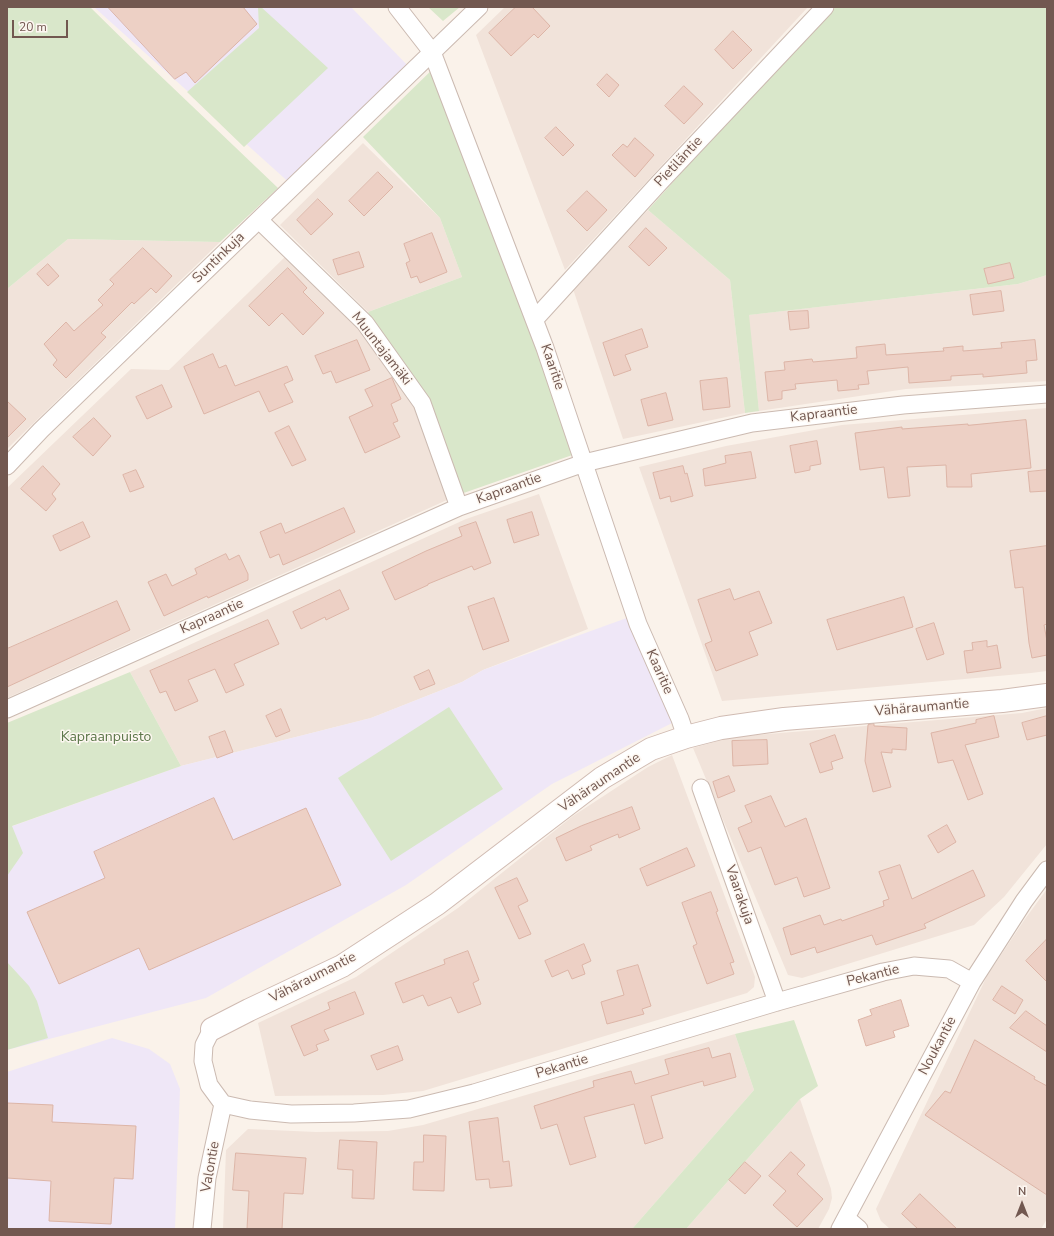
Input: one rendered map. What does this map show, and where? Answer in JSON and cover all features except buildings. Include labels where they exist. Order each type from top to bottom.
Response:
[{"type":"street","name":"Kaaritie","points":[[397,7],[432,52],[535,319],[579,445],[638,624],[680,719],[686,737]]},
{"type":"street","name":"Suntinkuja","points":[[7,466],[41,430],[478,7]]},
{"type":"street","name":"Pietiläntie","points":[[535,319],[659,183],[825,7]]},
{"type":"street","name":"Muuntajamäki","points":[[258,220],[365,323],[422,403],[459,507]]},
{"type":"street","name":"Kapraantie","points":[[7,709],[459,507],[584,463],[752,423],[903,405],[1047,394]]},
{"type":"street","name":"Vähäraumantie","points":[[212,1029],[342,966],[437,904],[602,778],[651,750],[686,737],[721,728],[784,719],[1002,701],[1047,695]]},
{"type":"street","name":"Vaarakuja","points":[[701,788],[777,1002]]},
{"type":"street","name":"Noukantie","points":[[848,1225],[972,982],[1024,901],[1047,870]]},
{"type":"street","name":"Pekantie","points":[[223,1104],[250,1110],[291,1114],[354,1114],[409,1109],[474,1093],[777,1002],[883,972],[914,966],[949,969],[972,982]]},
{"type":"street","points":[[212,1029],[204,1045],[203,1061],[209,1085],[223,1104]]},
{"type":"street","name":"Valontie","points":[[202,1229],[208,1178],[223,1104]]},
{"type":"shaded area","points":[[94,7],[351,7],[412,70],[293,186]]},
{"type":"shaded area","points":[[505,7],[808,7],[565,270],[476,35]]},
{"type":"shaded area","points":[[363,143],[440,218],[462,277],[368,312],[280,225]]},
{"type":"shaded area","points":[[648,210],[730,280],[745,413],[623,439],[572,286]]},
{"type":"shaded area","points":[[68,239],[220,242],[7,449],[7,289]]},
{"type":"shaded area","points":[[287,255],[370,340],[414,403],[447,500],[7,698],[7,488],[131,369],[169,370]]},
{"type":"shaded area","points":[[1047,275],[1047,381],[906,389],[759,411],[748,315],[1018,284]]},
{"type":"shaded area","points":[[1047,408],[1047,671],[722,701],[639,467],[726,446],[842,425]]},
{"type":"shaded area","points":[[539,494],[588,629],[483,670],[462,682],[371,718],[181,766],[130,672],[466,519]]},
{"type":"shaded area","points":[[635,615],[680,719],[552,784],[406,885],[206,998],[7,1050],[7,828],[181,766],[371,718],[462,682],[483,670]]},
{"type":"shaded area","points":[[1047,708],[1047,844],[1004,897],[974,925],[802,978],[788,975],[693,748],[732,737],[1022,713]]},
{"type":"shaded area","points":[[672,755],[755,977],[754,987],[747,993],[423,1091],[383,1095],[275,1096],[258,1023],[356,977],[458,908],[573,816],[648,767]]},
{"type":"shaded area","points":[[1047,889],[1047,1219],[1041,1229],[890,1229],[881,1221],[876,1209],[987,976]]},
{"type":"shaded area","points":[[735,1034],[754,1090],[632,1229],[223,1229],[226,1150],[248,1129],[316,1132],[388,1131],[423,1125]]},
{"type":"shaded area","points":[[112,1038],[149,1049],[170,1064],[180,1089],[175,1229],[7,1229],[7,1072]]},
{"type":"shaded area","points":[[800,1099],[831,1189],[832,1198],[829,1209],[818,1229],[686,1229]]},
{"type":"green space","points":[[7,7],[90,7],[278,188],[220,242],[68,239],[7,289]]},
{"type":"green space","points":[[258,7],[261,7],[328,68],[244,147],[187,92],[259,28]]},
{"type":"green space","points":[[428,7],[460,7],[443,21]]},
{"type":"green space","points":[[836,7],[1047,7],[1047,275],[1018,284],[749,315],[759,411],[745,413],[730,280],[648,210],[802,38]]},
{"type":"green space","points":[[437,65],[581,452],[455,496],[422,403],[368,312],[462,277],[440,218],[363,137]]},
{"type":"green space","name":"Kapraanpuisto","points":[[130,672],[181,766],[12,826],[23,853],[7,876],[7,723]]},
{"type":"green space","points":[[449,707],[503,789],[391,861],[338,778]]},
{"type":"green space","points":[[7,962],[29,986],[37,1001],[48,1038],[7,1050]]},
{"type":"green space","points":[[794,1020],[818,1086],[800,1099],[686,1229],[632,1229],[754,1090],[735,1034]]}]
